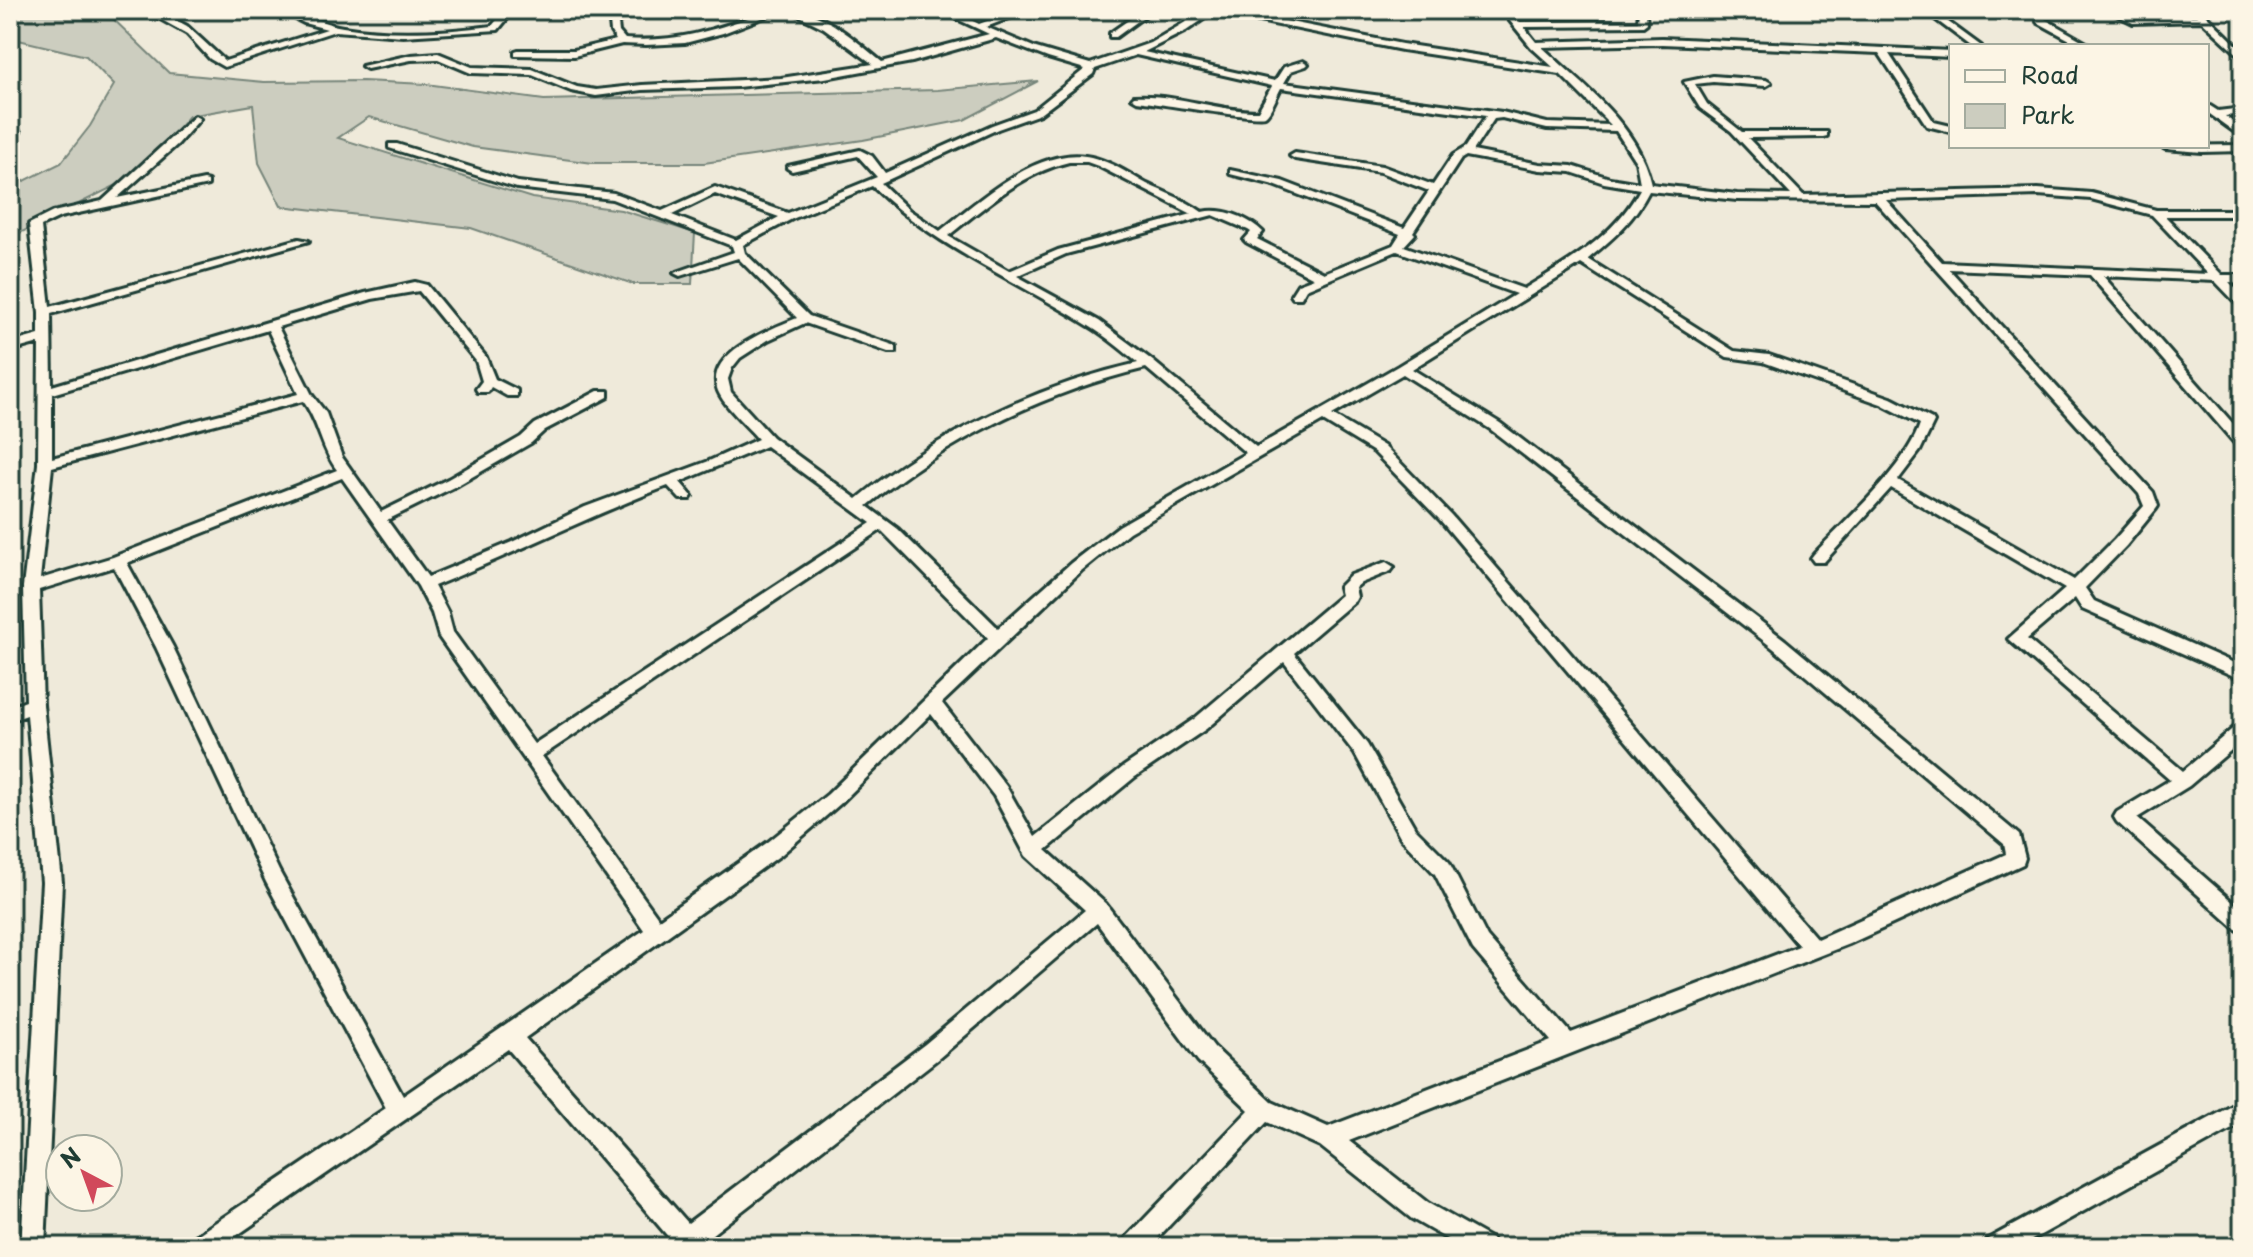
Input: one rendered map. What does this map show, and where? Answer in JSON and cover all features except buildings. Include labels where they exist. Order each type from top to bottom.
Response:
[{"type":"street","points":[[148,10],[170,19],[199,39],[205,49],[224,64],[331,31]]},
{"type":"street","points":[[282,10],[331,31],[354,33],[480,30],[495,28],[508,12],[530,10]]},
{"type":"street","points":[[567,10],[602,16],[648,10]]},
{"type":"street","points":[[518,53],[574,53],[622,41],[642,45],[690,41],[779,10]]},
{"type":"street","points":[[792,10],[806,14],[833,30],[880,65]]},
{"type":"street","points":[[942,10],[1060,61],[1090,67],[1137,53],[1183,31],[1214,10],[1387,45],[1560,71]]},
{"type":"street","points":[[978,27],[1026,10]]},
{"type":"street","points":[[1113,35],[1149,10]]},
{"type":"street","points":[[1484,10],[1511,16],[1643,23],[1642,13],[1646,10]]},
{"type":"street","points":[[1927,10],[1974,44]]},
{"type":"street","points":[[2110,10],[2133,20],[2206,18]]},
{"type":"street","points":[[2195,10],[2243,56]]},
{"type":"street","points":[[622,41],[615,32],[614,22],[623,15]]},
{"type":"street","points":[[199,1247],[227,1239],[399,1110],[658,933],[775,848],[834,799],[998,638],[1076,567],[1124,529],[1403,369],[1522,292],[1581,259],[1615,232],[1634,210],[1646,187],[1641,162],[1619,128],[1591,97],[1534,45],[1511,16]]},
{"type":"street","points":[[2040,20],[2084,44]]},
{"type":"street","points":[[367,66],[418,56],[442,56],[468,70],[533,72],[575,90],[595,93],[639,87],[696,87],[783,79],[880,65],[944,52],[996,35]]},
{"type":"street","points":[[1534,45],[1662,41],[1949,54]]},
{"type":"street","points":[[1881,49],[1930,124],[1949,129]]},
{"type":"street","points":[[1137,53],[1279,85],[1496,115],[1547,126],[1619,128]]},
{"type":"street","points":[[1137,98],[1261,114],[1287,69],[1303,64]]},
{"type":"street","points":[[680,273],[739,249],[788,217],[995,127],[1037,112],[1090,72],[1090,67]]},
{"type":"street","points":[[1766,83],[1713,79],[1689,82],[1703,106],[1739,135],[1801,199]]},
{"type":"street","points":[[2209,108],[2243,135]]},
{"type":"street","points":[[2217,114],[2243,111]]},
{"type":"street","points":[[1466,153],[1489,118],[1496,115]]},
{"type":"street","points":[[106,203],[195,119]]},
{"type":"street","points":[[10,132],[15,132],[10,138]]},
{"type":"street","points":[[1739,135],[1823,134]]},
{"type":"street","points":[[393,146],[517,185],[614,196],[665,214],[739,249],[805,319],[892,349]]},
{"type":"street","points":[[2190,148],[2243,148]]},
{"type":"street","points":[[792,168],[860,153],[868,158],[879,180],[905,212],[1095,324],[1255,453]]},
{"type":"street","points":[[1297,295],[1302,287],[1397,247],[1409,234],[1457,157],[1466,153],[1572,169],[1608,181],[1737,197],[1801,199],[2038,192],[2091,196],[2156,213],[2243,213]]},
{"type":"street","points":[[1295,156],[1382,169],[1435,190]]},
{"type":"street","points":[[942,235],[1024,176],[1048,165],[1076,158],[1116,171],[1198,214]]},
{"type":"street","points":[[1234,172],[1278,183],[1409,234]]},
{"type":"street","points":[[33,1247],[52,882],[35,705],[31,587],[45,464],[45,312],[35,224],[46,217],[204,183]]},
{"type":"street","points":[[665,214],[715,190],[788,217]]},
{"type":"street","points":[[1877,197],[2146,492],[2151,506],[2077,589],[2016,639],[2183,781]]},
{"type":"street","points":[[1009,275],[1062,252],[1214,212],[1235,218],[1257,232],[1250,240],[1259,246],[1324,278]]},
{"type":"street","points":[[2156,213],[2243,303]]},
{"type":"street","points":[[45,312],[303,241]]},
{"type":"street","points":[[1397,247],[1522,292]]},
{"type":"street","points":[[1581,259],[1731,354],[1765,358],[1886,401],[1927,422],[1927,432],[1889,481],[1819,558]]},
{"type":"street","points":[[1940,265],[2243,279]]},
{"type":"street","points":[[2093,272],[2243,444]]},
{"type":"street","points":[[45,392],[369,296],[420,286],[442,307],[482,360],[486,385],[512,393]]},
{"type":"street","points":[[805,319],[743,347],[723,374],[721,385],[725,393],[767,440],[881,523],[998,638]]},
{"type":"street","points":[[272,326],[306,396],[319,413],[335,458],[425,584],[440,613],[445,633],[658,933]]},
{"type":"street","points":[[10,347],[43,338]]},
{"type":"street","points":[[858,506],[883,482],[931,452],[1032,403],[1116,372],[1148,364]]},
{"type":"street","points":[[1328,1138],[1842,938],[2016,858],[2012,840],[1779,644],[1495,426],[1403,369]]},
{"type":"street","points":[[380,518],[453,482],[526,440],[540,427],[603,394]]},
{"type":"street","points":[[45,464],[306,396]]},
{"type":"street","points":[[1324,416],[1379,449],[1446,518],[1813,948]]},
{"type":"street","points":[[425,584],[517,546],[590,510],[767,440]]},
{"type":"street","points":[[31,587],[118,561],[345,472]]},
{"type":"street","points":[[671,480],[685,496]]},
{"type":"street","points":[[1889,481],[2077,589],[2088,605],[2243,674]]},
{"type":"street","points":[[531,755],[881,523]]},
{"type":"street","points":[[118,561],[146,607],[203,735],[280,894],[399,1110]]},
{"type":"street","points":[[1033,850],[1129,772],[1200,724],[1349,597],[1347,587],[1356,579],[1386,567]]},
{"type":"street","points":[[1284,651],[1361,749],[1408,833],[1442,868],[1480,943],[1569,1046]]},
{"type":"street","points":[[932,702],[1000,791],[1033,850],[1099,910],[1206,1054],[1264,1110],[1328,1138],[1420,1211],[1484,1247]]},
{"type":"street","points":[[10,714],[35,705]]},
{"type":"street","points":[[2243,730],[2183,781],[2123,817],[2243,923]]},
{"type":"street","points":[[510,1036],[690,1242],[932,1051],[1099,910]]},
{"type":"street","points":[[1133,1247],[1264,1110]]},
{"type":"street","points":[[1996,1247],[2243,1111]]},
{"type":"green space","points":[[10,10],[104,10],[169,73],[264,82],[426,84],[544,100],[937,90],[1038,81],[964,120],[863,140],[704,163],[593,163],[473,147],[369,117],[338,138],[532,198],[621,210],[695,233],[692,284],[633,284],[471,228],[281,206],[259,163],[253,105],[189,116],[141,173],[10,238],[10,188],[61,163],[90,126],[114,85],[86,56],[10,38]]}]
